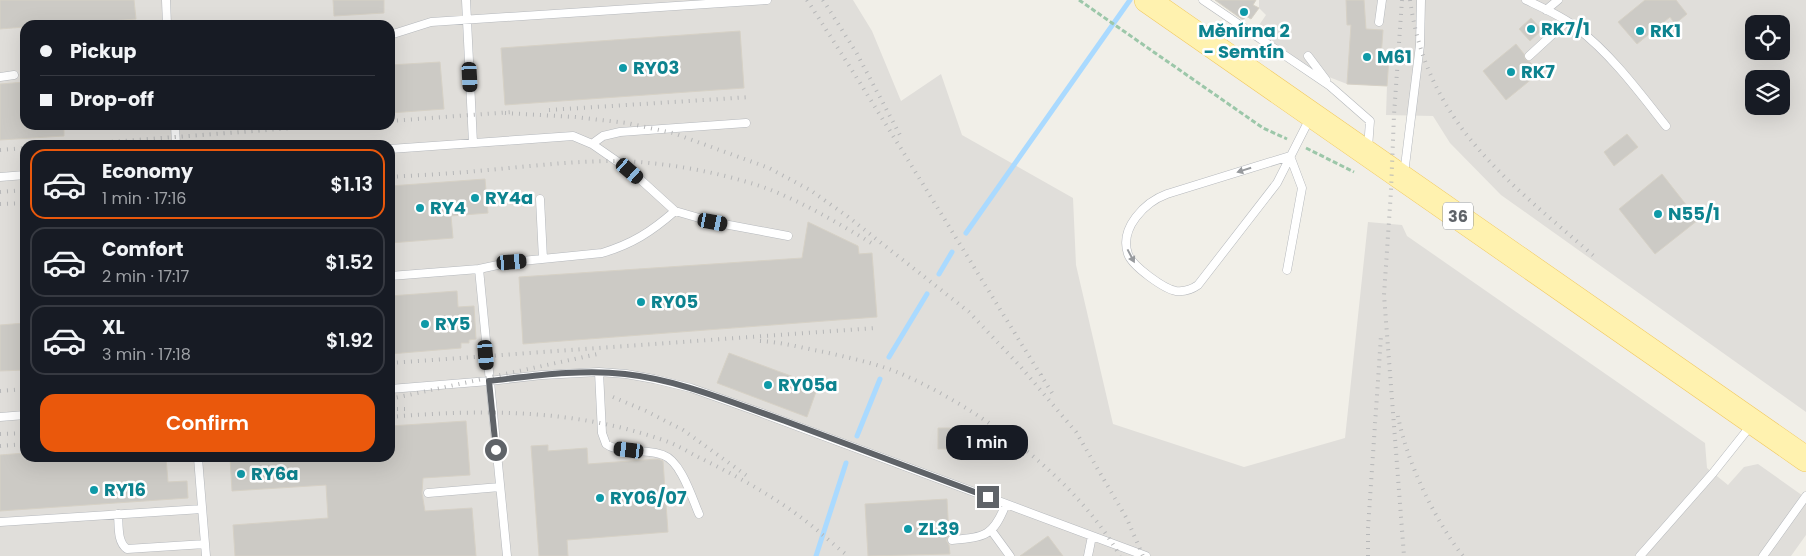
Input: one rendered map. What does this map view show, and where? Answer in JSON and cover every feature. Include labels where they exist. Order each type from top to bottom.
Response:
[{"type":"main road","name":"36","points":[[1155,5],[1312,114],[1362,163],[1404,178],[1805,458]]},
{"type":"lane","points":[[166,0],[167,20]]},
{"type":"lane","points":[[466,0],[473,143]]},
{"type":"lane","points":[[395,33],[424,23],[703,2],[767,0]]},
{"type":"lane","points":[[1203,0],[1330,86],[1370,121],[1362,163]]},
{"type":"lane","points":[[1380,22],[1382,0]]},
{"type":"lane","points":[[1404,178],[1420,45],[1421,0]]},
{"type":"lane","points":[[1526,0],[1567,21],[1585,35],[1624,74],[1666,126]]},
{"type":"lane","points":[[1546,10],[1558,0]]},
{"type":"lane","points":[[1529,56],[1567,21]]},
{"type":"lane","points":[[1308,56],[1330,86]]},
{"type":"lane","points":[[0,76],[14,76]]},
{"type":"lane","points":[[1290,156],[1166,194],[1150,202],[1143,208],[1128,232],[1127,247],[1131,259],[1170,289],[1185,291],[1198,285],[1270,193],[1290,156],[1297,143],[1312,114]]},
{"type":"lane","points":[[592,144],[603,136],[620,132],[746,123]]},
{"type":"lane","points":[[395,149],[573,136],[584,139],[630,171],[675,211],[713,222],[788,236]]},
{"type":"lane","points":[[1287,270],[1302,188],[1290,156]]},
{"type":"lane","points":[[0,177],[20,176]]},
{"type":"lane","points":[[540,199],[543,259]]},
{"type":"lane","points":[[395,276],[478,269],[512,262],[586,256],[616,249],[646,235],[675,211]]},
{"type":"lane","points":[[478,269],[507,556]]},
{"type":"lane","points":[[599,372],[602,433],[606,444],[615,448],[657,453],[670,459],[680,471],[699,514]]},
{"type":"lane","points":[[395,388],[599,372],[626,374],[691,388],[1146,556]]},
{"type":"lane","points":[[0,416],[20,415]]},
{"type":"lane","points":[[1640,556],[1754,423]]},
{"type":"lane","points":[[198,462],[206,556]]},
{"type":"lane","points":[[428,493],[500,487]]},
{"type":"lane","points":[[1763,556],[1806,496]]},
{"type":"lane","points":[[952,540],[977,537],[991,530],[998,523],[1006,504]]},
{"type":"lane","points":[[0,522],[202,509]]},
{"type":"lane","points":[[118,514],[121,544],[127,549],[205,544]]},
{"type":"lane","points":[[991,530],[1010,556]]},
{"type":"lane","points":[[1088,556],[1092,536]]},
{"type":"path","points":[[1079,0],[1262,128],[1297,143],[1362,163]]},
{"type":"shaded area","points":[[0,0],[853,0],[872,31],[901,101],[941,74],[962,135],[1073,198],[1076,265],[1113,424],[1244,467],[1345,438],[1368,222],[1402,225],[1407,236],[1705,443],[1707,468],[1728,485],[1744,467],[1758,464],[1806,498],[1806,535],[1791,556],[0,556]]},
{"type":"shaded area","points":[[1259,0],[1806,0],[1806,412],[1501,195],[1450,143],[1433,116],[1386,115],[1387,86],[1347,84],[1316,72],[1255,31],[1266,15],[1259,8]]},
{"type":"building","points":[[0,0],[134,0],[136,19],[20,20],[20,27],[0,29]]},
{"type":"building","points":[[333,0],[384,0],[384,13],[334,16]]},
{"type":"building","name":"Měnírna 2 - Semtín","points":[[1215,0],[1256,0],[1253,5],[1259,8],[1251,19],[1246,16],[1243,20]]},
{"type":"building","name":"M61","points":[[1346,0],[1364,0],[1366,29],[1383,30],[1381,57],[1389,57],[1387,86],[1347,84],[1351,25],[1347,25]]},
{"type":"building","points":[[1645,0],[1676,0],[1687,14],[1675,24],[1670,17],[1637,44],[1618,22]]},
{"type":"building","name":"RK7/1","points":[[1531,18],[1542,30],[1530,41],[1519,29]]},
{"type":"building","name":"RY03","points":[[740,31],[744,88],[505,105],[501,48]]},
{"type":"building","name":"RK7","points":[[1516,44],[1524,54],[1525,59],[1539,73],[1506,100],[1483,71]]},
{"type":"building","points":[[440,62],[444,109],[395,113],[395,65]]},
{"type":"building","points":[[20,82],[20,130],[64,130],[64,136],[0,140],[0,84]]},
{"type":"building","points":[[1627,134],[1638,147],[1614,166],[1604,152]]},
{"type":"building","name":"N55/1","points":[[1662,174],[1698,220],[1655,254],[1619,209]]},
{"type":"building","name":"RY4","points":[[485,179],[488,213],[451,216],[453,238],[395,243],[395,186]]},
{"type":"building","name":"RY05","points":[[808,222],[858,246],[859,254],[872,253],[877,317],[523,344],[519,277],[802,258]]},
{"type":"building","name":"RY5","points":[[457,291],[458,307],[474,306],[476,339],[469,340],[469,343],[461,343],[461,348],[395,354],[395,296]]},
{"type":"building","points":[[20,323],[20,370],[0,371],[0,325]]},
{"type":"building","name":"RY05a","points":[[729,353],[818,386],[807,417],[717,383]]},
{"type":"building","points":[[466,421],[470,475],[423,478],[422,493],[425,511],[472,508],[476,556],[235,556],[233,525],[328,518],[326,485],[232,491],[230,462],[395,462],[395,426]]},
{"type":"building","points":[[938,428],[975,428],[976,449],[938,449]]},
{"type":"building","name":"RY06/07","points":[[548,445],[548,451],[587,448],[588,464],[658,459],[663,461],[668,532],[567,540],[568,556],[539,556],[531,446]]},
{"type":"building","name":"RY16","points":[[20,453],[20,462],[166,462],[168,482],[187,481],[188,498],[0,511],[0,455]]},
{"type":"building","name":"ZL39","points":[[947,499],[949,536],[946,540],[949,545],[950,554],[868,556],[865,504]]},
{"type":"building","points":[[1048,536],[1063,556],[1020,556]]},
{"type":"waterway","points":[[966,233],[1130,0]]},
{"type":"waterway","points":[[939,274],[952,252]]},
{"type":"waterway","points":[[889,357],[927,294]]},
{"type":"waterway","points":[[857,436],[880,379]]},
{"type":"waterway","points":[[816,556],[846,463]]},
{"type":"railway","points":[[807,0],[1054,396]]},
{"type":"railway","points":[[823,0],[856,52],[901,137]]},
{"type":"railway","points":[[1402,0],[1384,295],[1404,556]]},
{"type":"railway","points":[[1410,0],[1419,43],[1434,82],[1453,116],[1502,175],[1595,257]]},
{"type":"railway","points":[[549,110],[751,97]]},
{"type":"railway","points":[[395,121],[512,112]]},
{"type":"railway","points":[[505,113],[575,117],[627,123],[673,133],[769,168],[810,190],[847,216],[969,312],[1020,366],[1076,432],[1127,519],[1143,556]]},
{"type":"railway","points":[[136,140],[267,130]]},
{"type":"railway","points":[[0,150],[20,148]]},
{"type":"railway","points":[[395,177],[599,161],[670,165],[723,175],[773,191],[818,212],[875,245]]},
{"type":"railway","points":[[0,192],[20,190]]},
{"type":"railway","points":[[0,204],[20,203]]},
{"type":"railway","points":[[395,363],[876,328]]},
{"type":"railway","points":[[1368,556],[1368,528],[1381,336]]},
{"type":"railway","points":[[760,341],[824,352],[885,368],[904,375],[965,408],[1026,450],[1053,474],[1079,500],[1120,556]]},
{"type":"railway","points":[[395,398],[602,353]]},
{"type":"railway","points":[[0,391],[20,389]]},
{"type":"railway","points":[[613,397],[683,430],[750,478]]},
{"type":"railway","points":[[395,409],[410,409]]},
{"type":"railway","points":[[395,417],[459,413],[528,414],[596,422],[663,440],[755,487],[795,513],[848,556]]},
{"type":"railway","points":[[1398,416],[1408,452],[1423,489],[1442,526],[1463,556]]},
{"type":"railway","points":[[0,434],[20,433]]},
{"type":"railway","points":[[0,446],[20,444]]},
{"type":"place","name":"Měnírna 2 - Semtín","points":[[1244,12]]},
{"type":"place","name":"RK7/1","points":[[1531,29]]},
{"type":"place","name":"RK1","points":[[1640,31]]},
{"type":"place","name":"M61","points":[[1367,57]]},
{"type":"place","name":"RY03","points":[[623,68]]},
{"type":"place","name":"RK7","points":[[1511,72]]},
{"type":"place","name":"RY4a","points":[[475,198]]},
{"type":"place","name":"RY4","points":[[420,208]]},
{"type":"place","name":"N55/1","points":[[1658,214]]},
{"type":"place","name":"RY05","points":[[641,302]]},
{"type":"place","name":"RY5","points":[[425,324]]},
{"type":"place","name":"RY05a","points":[[768,385]]},
{"type":"place","name":"RY6a","points":[[241,474]]},
{"type":"place","name":"RY16","points":[[94,490]]},
{"type":"place","name":"RY06/07","points":[[600,498]]},
{"type":"place","name":"ZL39","points":[[908,529]]},
{"type":"route","points":[[496,450],[489,381],[542,375],[599,372],[626,374],[691,388],[988,497]]}]
